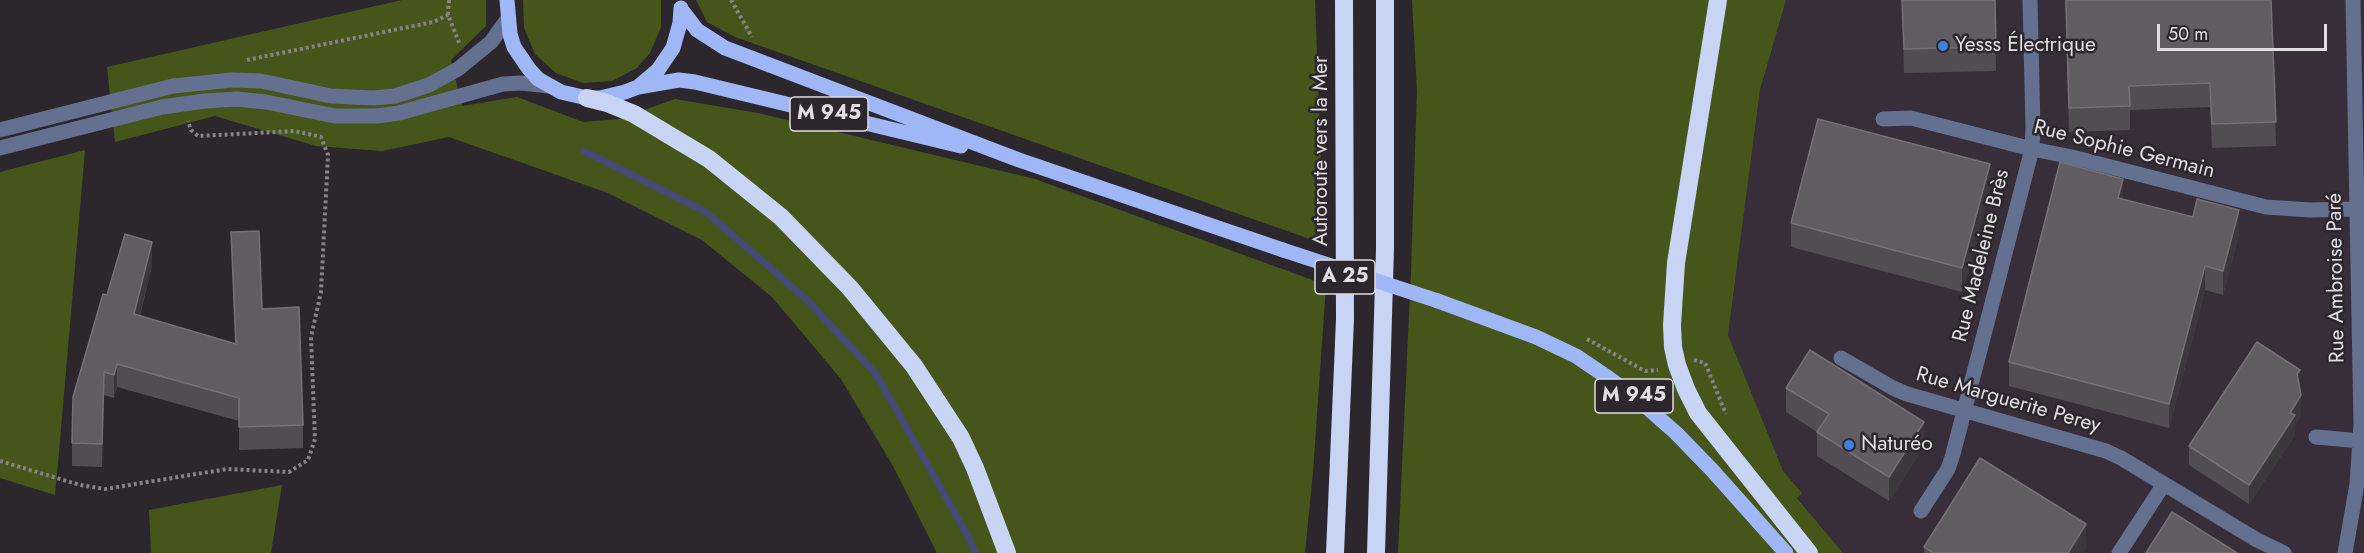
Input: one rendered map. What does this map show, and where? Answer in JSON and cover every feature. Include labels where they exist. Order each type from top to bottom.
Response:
[{"type":"highway","name":"Autoroute vers la Mer","points":[[1335,553],[1345,319],[1344,0]]},
{"type":"highway","name":"A 25","points":[[1376,553],[1385,260],[1385,0]]},
{"type":"highway","points":[[1718,0],[1681,229],[1673,302],[1673,346],[1677,365],[1698,413],[1809,553]]},
{"type":"highway","points":[[587,98],[634,114],[709,159],[781,217],[850,288],[914,366],[961,438],[975,468],[1007,553]]},
{"type":"main road","points":[[506,6],[514,47],[520,59],[538,79],[549,86],[561,92],[587,98],[613,96],[638,87],[653,75],[666,60],[677,36],[680,5]]},
{"type":"main road","name":"M 945","points":[[680,5],[697,30],[725,48],[1019,160],[1438,301],[1536,337],[1576,356],[1642,403],[1676,433],[1786,553]]},
{"type":"main road","name":"M 945","points":[[638,87],[679,80],[698,82],[1019,160]]},
{"type":"street","name":"Rue Madeleine Brès","points":[[1921,511],[1948,469],[2032,149],[2030,0]]},
{"type":"street","name":"Rue Ambroise Paré","points":[[2345,553],[2354,505],[2361,441],[2362,343],[2356,209],[2360,166],[2353,0]]},
{"type":"street","points":[[0,130],[173,86],[232,80],[261,81],[331,96],[374,98],[395,96],[429,85],[458,69],[491,42],[506,6]]},
{"type":"street","points":[[0,148],[182,104],[237,99],[266,102],[335,116],[376,116],[399,113],[484,87],[521,83],[549,86]]},
{"type":"street","name":"Rue Sophie Germain","points":[[1883,119],[1911,118],[2279,209],[2356,209]]},
{"type":"street","name":"Rue Marguerite Perey","points":[[1841,358],[1893,388],[1964,411],[2106,451],[2257,540],[2284,553]]},
{"type":"street","points":[[2316,437],[2361,441]]},
{"type":"street","points":[[2119,553],[2164,484]]},
{"type":"path","points":[[232,80],[234,63],[442,19],[448,15],[448,0]]},
{"type":"path","points":[[0,460],[80,485],[105,489],[226,469],[289,471],[308,460],[315,439],[311,337],[321,292],[328,155],[321,137],[295,131],[198,136],[191,130],[182,104]]},
{"type":"shaded area","points":[[1786,0],[2364,0],[2364,553],[1843,553],[1797,497],[1801,493],[1783,471],[1728,335],[1760,90]]},
{"type":"green space","points":[[402,0],[486,0],[486,26],[451,60],[462,106],[517,97],[583,122],[619,119],[675,99],[758,113],[1035,179],[1326,285],[1305,553],[937,553],[893,466],[841,379],[772,297],[702,240],[608,193],[449,137],[382,151],[316,146],[215,116],[115,142],[107,67]]},
{"type":"green space","points":[[523,0],[661,0],[661,27],[650,53],[637,68],[612,81],[583,83],[556,73],[535,54],[524,28]]},
{"type":"green space","points":[[696,0],[1315,0],[1324,244],[735,37],[707,22]]},
{"type":"green space","points":[[1412,0],[1786,0],[1760,90],[1728,335],[1783,471],[1802,493],[1797,498],[1843,553],[1398,553],[1417,91]]},
{"type":"green space","points":[[85,150],[55,495],[0,478],[0,172]]},
{"type":"green space","points":[[282,485],[271,553],[151,553],[149,510]]},
{"type":"building","points":[[1902,0],[1995,0],[1996,47],[1904,49]]},
{"type":"building","points":[[2066,0],[2271,0],[2276,122],[2212,124],[2210,83],[2129,86],[2130,106],[2069,108]]},
{"type":"building","points":[[1818,119],[1990,164],[1962,268],[1791,223]]},
{"type":"building","points":[[2060,162],[2123,179],[2118,198],[2193,217],[2197,199],[2239,210],[2223,271],[2205,266],[2169,404],[2009,362]]},
{"type":"building","points":[[259,231],[262,309],[299,307],[303,425],[239,427],[239,398],[117,364],[114,375],[104,372],[102,444],[72,443],[73,397],[103,294],[107,295],[125,234],[152,242],[134,314],[236,344],[231,232]]},
{"type":"building","points":[[2257,342],[2300,370],[2297,374],[2301,395],[2290,413],[2295,415],[2249,485],[2189,446]]},
{"type":"building","points":[[1810,350],[1924,422],[1889,477],[1817,432],[1829,414],[1786,388]]},
{"type":"building","points":[[1980,458],[2086,524],[2068,553],[1933,553],[1924,547]]},
{"type":"building","points":[[2172,512],[2237,553],[2146,553]]},
{"type":"waterway","points":[[584,151],[706,212],[807,300],[876,374],[969,538],[975,553]]},
{"type":"place","name":"Yesss Électrique","points":[[1943,46]]},
{"type":"place","name":"Naturéo","points":[[1849,445]]}]
